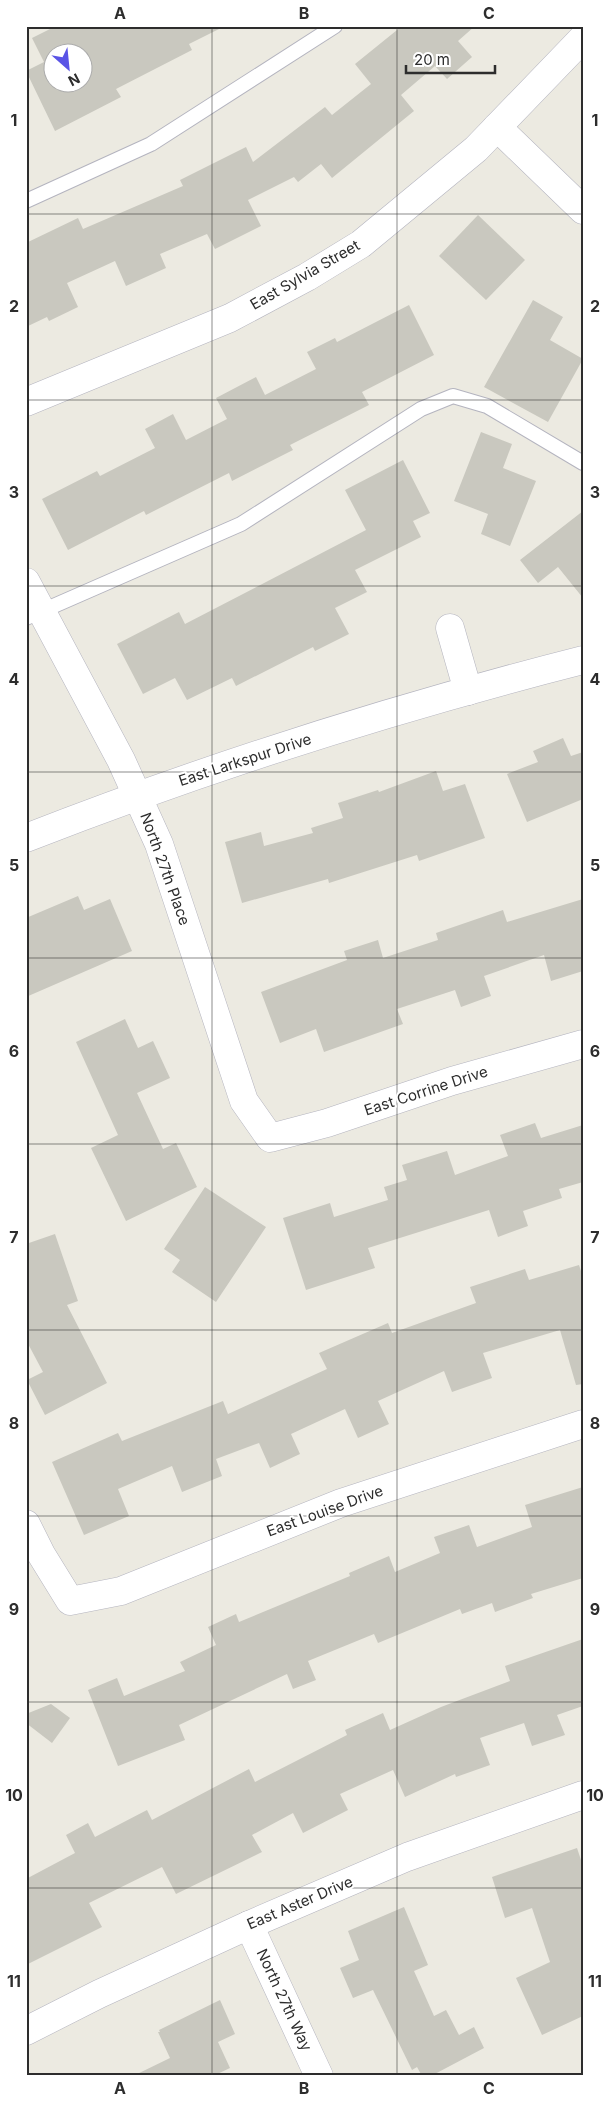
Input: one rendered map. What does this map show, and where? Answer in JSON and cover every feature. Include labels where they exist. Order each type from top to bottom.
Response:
[{"type":"street","name":"East Sylvia Street","points":[[26,402],[230,318],[307,277],[368,238],[476,149],[583,38]]},
{"type":"street","points":[[497,127],[583,210]]},
{"type":"street","name":"North 27th Place","points":[[26,582],[34,614],[121,760],[138,796],[159,844],[244,1101],[270,1138]]},
{"type":"street","points":[[450,628],[468,691]]},
{"type":"street","name":"East Larkspur Drive","points":[[26,838],[179,780],[370,720],[583,660]]},
{"type":"street","name":"East Corrine Drive","points":[[270,1138],[326,1123],[452,1081],[583,1044]]},
{"type":"street","name":"East Louise Drive","points":[[26,1524],[41,1554],[70,1601],[121,1591],[341,1503],[583,1424]]},
{"type":"street","name":"East Aster Drive","points":[[26,2031],[99,1994],[249,1925],[407,1857],[583,1795]]},
{"type":"street","name":"North 27th Way","points":[[249,1925],[319,2076]]},
{"type":"lane","points":[[26,201],[151,144],[334,26]]},
{"type":"lane","points":[[34,614],[241,524],[421,410],[453,396],[487,406],[583,463]]},
{"type":"building","points":[[56,26],[225,26],[189,44],[192,50],[116,89],[121,97],[55,131],[26,71],[42,63],[42,92],[92,92],[92,42],[42,42],[42,58],[32,38]]},
{"type":"building","points":[[402,26],[475,26],[458,41],[472,57],[447,79],[435,66],[401,95],[414,111],[332,178],[321,164],[298,182],[294,177],[248,200],[261,226],[215,249],[207,234],[160,254],[166,268],[126,286],[115,261],[67,283],[78,307],[49,321],[47,317],[26,327],[26,243],[78,218],[83,229],[183,186],[180,180],[246,147],[253,162],[325,107],[332,115],[371,84],[355,64]]},
{"type":"building","points":[[478,215],[525,260],[486,300],[439,256]]},
{"type":"building","points":[[533,300],[563,317],[550,340],[583,359],[548,422],[484,387]]},
{"type":"building","points":[[409,305],[434,355],[362,392],[369,405],[290,445],[293,450],[232,481],[229,473],[146,515],[144,511],[68,550],[42,499],[97,471],[100,476],[155,448],[145,429],[173,414],[186,440],[227,419],[216,398],[256,377],[265,395],[316,369],[307,352],[335,338],[337,342]]},
{"type":"building","points":[[481,432],[512,444],[503,468],[536,481],[510,546],[481,534],[488,514],[454,501]]},
{"type":"building","points":[[403,460],[430,513],[413,521],[421,537],[355,570],[367,592],[335,608],[349,634],[315,651],[313,647],[236,686],[232,678],[187,700],[175,678],[143,694],[117,644],[179,612],[185,624],[366,530],[345,490]]},
{"type":"building","points":[[583,511],[583,598],[558,567],[538,583],[520,560]]},
{"type":"building","points":[[563,738],[571,756],[583,752],[583,799],[527,822],[507,774],[538,762],[533,751]]},
{"type":"building","points":[[436,771],[443,791],[465,784],[485,838],[419,861],[417,855],[329,883],[328,879],[242,903],[225,842],[261,832],[264,846],[313,833],[311,828],[343,818],[338,803],[378,790],[379,792]]},
{"type":"building","points":[[78,896],[84,910],[110,899],[132,951],[26,997],[26,918]]},
{"type":"building","points":[[583,899],[583,971],[551,981],[544,955],[484,976],[491,996],[461,1007],[455,990],[397,1009],[403,1024],[324,1052],[316,1029],[280,1043],[261,992],[347,960],[344,951],[378,940],[383,958],[438,940],[436,933],[503,910],[507,922]]},
{"type":"building","points":[[125,1019],[138,1048],[153,1041],[170,1078],[137,1093],[163,1149],[176,1143],[197,1187],[126,1221],[91,1148],[118,1135],[76,1042]]},
{"type":"building","points":[[535,1123],[541,1138],[583,1125],[583,1182],[559,1189],[562,1198],[523,1211],[528,1226],[498,1237],[489,1210],[368,1248],[375,1268],[306,1290],[283,1218],[330,1203],[334,1217],[388,1200],[384,1187],[407,1180],[402,1165],[447,1151],[455,1175],[508,1156],[500,1135]]},
{"type":"building","points":[[205,1187],[266,1227],[216,1302],[172,1272],[180,1260],[164,1249]]},
{"type":"building","points":[[55,1234],[78,1301],[67,1305],[107,1383],[45,1415],[27,1380],[43,1372],[26,1340],[26,1244]]},
{"type":"building","points":[[579,1265],[583,1277],[583,1384],[576,1385],[560,1330],[483,1353],[492,1378],[452,1392],[444,1371],[378,1401],[389,1424],[358,1438],[345,1409],[291,1434],[300,1454],[270,1468],[259,1443],[216,1459],[222,1476],[182,1492],[172,1466],[118,1489],[129,1516],[84,1535],[52,1462],[118,1433],[122,1441],[223,1401],[228,1414],[327,1369],[319,1353],[388,1323],[392,1333],[476,1303],[470,1287],[525,1269],[529,1280]]},
{"type":"building","points":[[583,1487],[583,1578],[531,1594],[533,1598],[495,1612],[492,1603],[462,1614],[460,1609],[378,1643],[374,1634],[308,1661],[316,1680],[293,1689],[287,1674],[179,1725],[185,1740],[118,1766],[88,1690],[117,1678],[124,1696],[185,1671],[180,1662],[216,1645],[208,1627],[236,1614],[239,1622],[350,1576],[349,1573],[389,1556],[395,1572],[440,1553],[434,1537],[469,1525],[477,1547],[532,1527],[525,1505]]},
{"type":"building","points":[[583,1639],[583,1706],[557,1715],[565,1735],[532,1746],[524,1723],[480,1738],[490,1765],[456,1777],[455,1774],[405,1797],[393,1770],[340,1794],[348,1810],[303,1833],[293,1813],[252,1835],[262,1852],[176,1894],[162,1867],[89,1903],[102,1927],[26,1965],[26,1879],[75,1853],[66,1835],[88,1823],[95,1837],[147,1810],[152,1820],[249,1769],[255,1782],[347,1735],[345,1730],[383,1713],[390,1730],[441,1707],[510,1681],[505,1666]]},
{"type":"building","points":[[51,1704],[70,1718],[52,1743],[26,1723],[26,1714]]},
{"type":"building","points":[[577,1848],[583,1866],[583,2016],[542,2035],[516,1978],[550,1962],[532,1908],[505,1918],[492,1877]]},
{"type":"building","points":[[404,1907],[428,1965],[414,1971],[434,2016],[446,2010],[459,2035],[474,2027],[484,2048],[431,2076],[422,2076],[417,2067],[412,2070],[373,1990],[353,1998],[340,1968],[359,1960],[348,1931]]},
{"type":"building","points":[[220,2000],[235,2034],[218,2042],[230,2068],[213,2076],[133,2076],[170,2058],[158,2032],[160,2032],[159,2030]]}]
